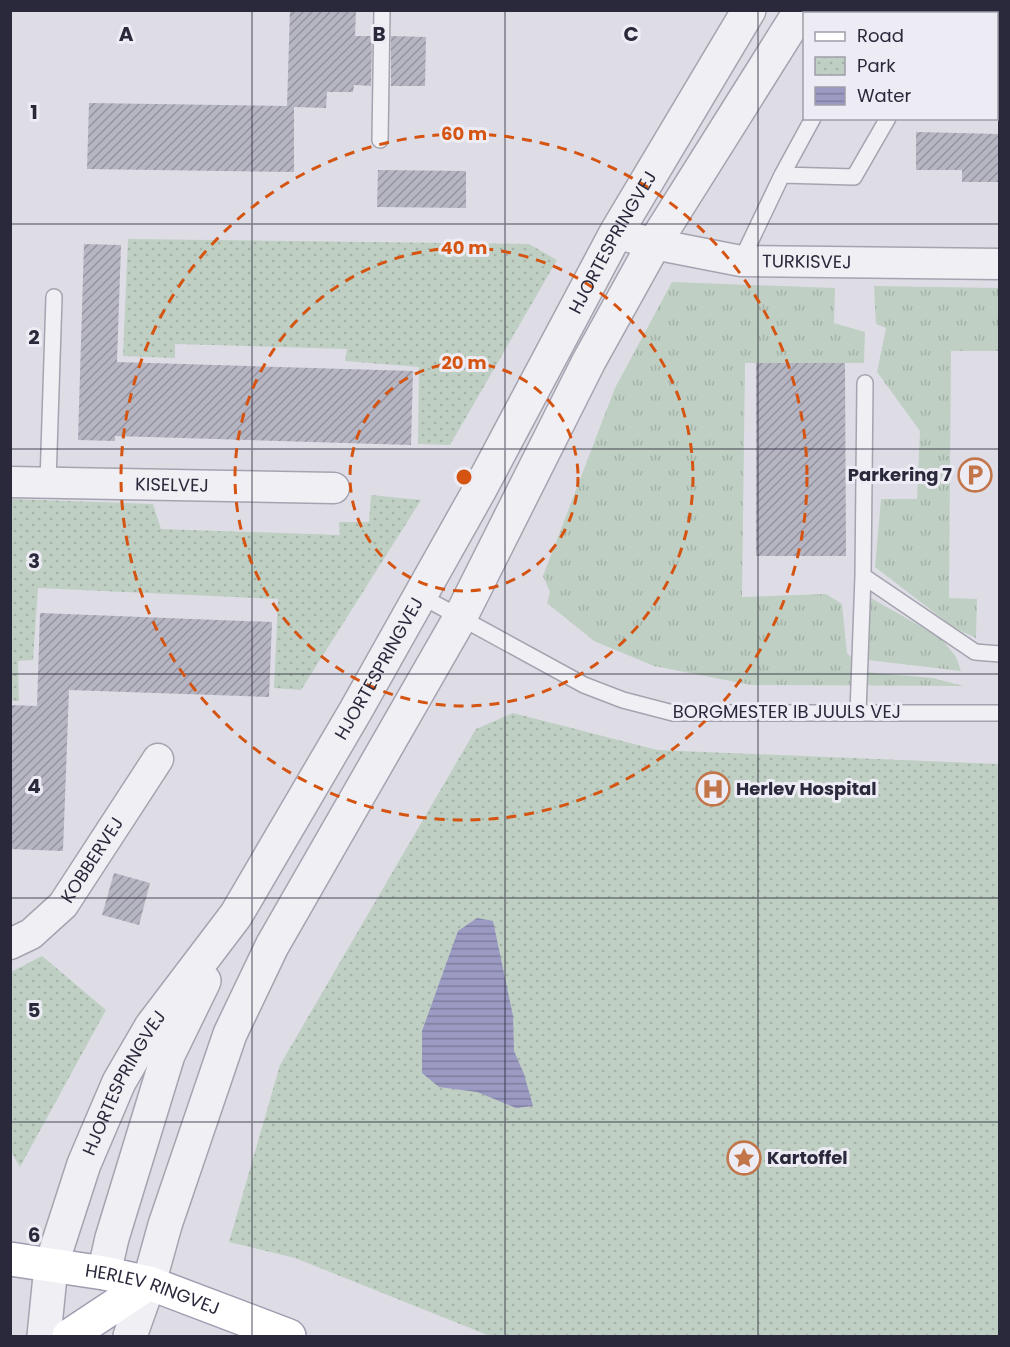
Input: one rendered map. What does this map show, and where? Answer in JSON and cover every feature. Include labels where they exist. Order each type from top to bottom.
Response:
[{"type":"main road","name":"HERLEV RINGVEJ","points":[[10,1259],[104,1273],[149,1283],[289,1336]]},
{"type":"main road","points":[[98,1327],[104,1273]]},
{"type":"main road","points":[[69,1336],[98,1327],[149,1283]]},
{"type":"street","name":"HJORTESPRINGVEJ","points":[[44,1336],[51,1266],[84,1164],[119,1082],[151,1027],[236,915],[421,596],[616,233],[749,10]]},
{"type":"street","name":"HJORTESPRINGVEJ","points":[[130,1336],[149,1283],[156,1251],[230,1034],[273,946],[460,618],[589,361],[654,244],[801,18]]},
{"type":"street","name":"TURKISVEJ","points":[[616,233],[654,244],[741,261],[999,264]]},
{"type":"street","name":"KISELVEJ","points":[[10,482],[334,489]]},
{"type":"street","name":"KOBBERVEJ","points":[[10,944],[31,934],[63,905],[158,759]]},
{"type":"street","points":[[104,1273],[112,1238],[168,1055],[236,915]]},
{"type":"lane","points":[[380,140],[382,10]]},
{"type":"lane","points":[[741,261],[782,175],[812,120]]},
{"type":"lane","points":[[782,175],[854,177],[887,120]]},
{"type":"lane","points":[[48,482],[54,297]]},
{"type":"lane","points":[[858,713],[863,576],[865,383]]},
{"type":"lane","points":[[863,576],[975,652],[999,654]]},
{"type":"lane","name":"BORGMESTER IB JUULS VEJ","points":[[421,596],[584,685],[623,700],[673,713],[999,712]]},
{"type":"green space","points":[[128,239],[529,244],[557,260],[450,445],[418,444],[419,367],[345,361],[347,349],[175,344],[175,358],[123,356]]},
{"type":"green space","points":[[672,282],[835,288],[834,323],[865,332],[864,363],[745,363],[742,597],[826,594],[842,604],[847,653],[865,672],[933,678],[963,686],[751,685],[654,666],[594,641],[547,603],[550,592],[543,576],[615,388]]},
{"type":"green space","points":[[874,286],[999,288],[999,351],[951,351],[949,598],[977,599],[976,638],[953,627],[875,567],[881,499],[917,499],[920,431],[877,372],[886,328],[876,324]]},
{"type":"green space","points":[[371,495],[421,500],[301,690],[274,688],[278,599],[38,588],[33,660],[18,661],[19,701],[11,701],[11,499],[153,504],[161,529],[340,535],[339,522],[369,522]]},
{"type":"green space","points":[[871,598],[941,638],[956,657],[961,671],[868,660]]},
{"type":"green space","name":"Herlev Hospital","points":[[513,713],[657,750],[999,764],[999,1336],[490,1336],[295,1258],[229,1242],[280,1065],[476,729]]},
{"type":"green space","points":[[42,956],[106,1010],[20,1167],[11,1152],[11,972]]},
{"type":"water","points":[[477,918],[493,921],[513,1016],[514,1051],[524,1074],[533,1106],[516,1108],[477,1092],[439,1087],[422,1073],[422,1031],[458,931]]},
{"type":"building","points":[[290,10],[356,10],[355,36],[372,36],[371,86],[354,85],[353,92],[327,92],[326,108],[294,107],[294,172],[87,169],[89,103],[287,106]]},
{"type":"building","points":[[391,36],[426,37],[425,86],[391,86]]},
{"type":"building","points":[[916,132],[999,134],[999,182],[962,182],[962,170],[916,170]]},
{"type":"building","points":[[378,170],[466,171],[466,208],[377,207]]},
{"type":"building","points":[[84,244],[121,245],[117,362],[413,371],[411,445],[115,436],[115,441],[78,440]]},
{"type":"building","points":[[756,363],[845,363],[846,556],[756,556]]},
{"type":"building","points":[[40,613],[272,622],[269,697],[69,690],[63,851],[10,849],[10,705],[37,706]]},
{"type":"building","points":[[114,873],[150,883],[139,925],[102,915]]},
{"type":"place","name":"Parkering 7","points":[[975,475]]},
{"type":"place","name":"Herlev Hospital","points":[[713,789]]},
{"type":"place","name":"Kartoffel","points":[[744,1158]]}]
